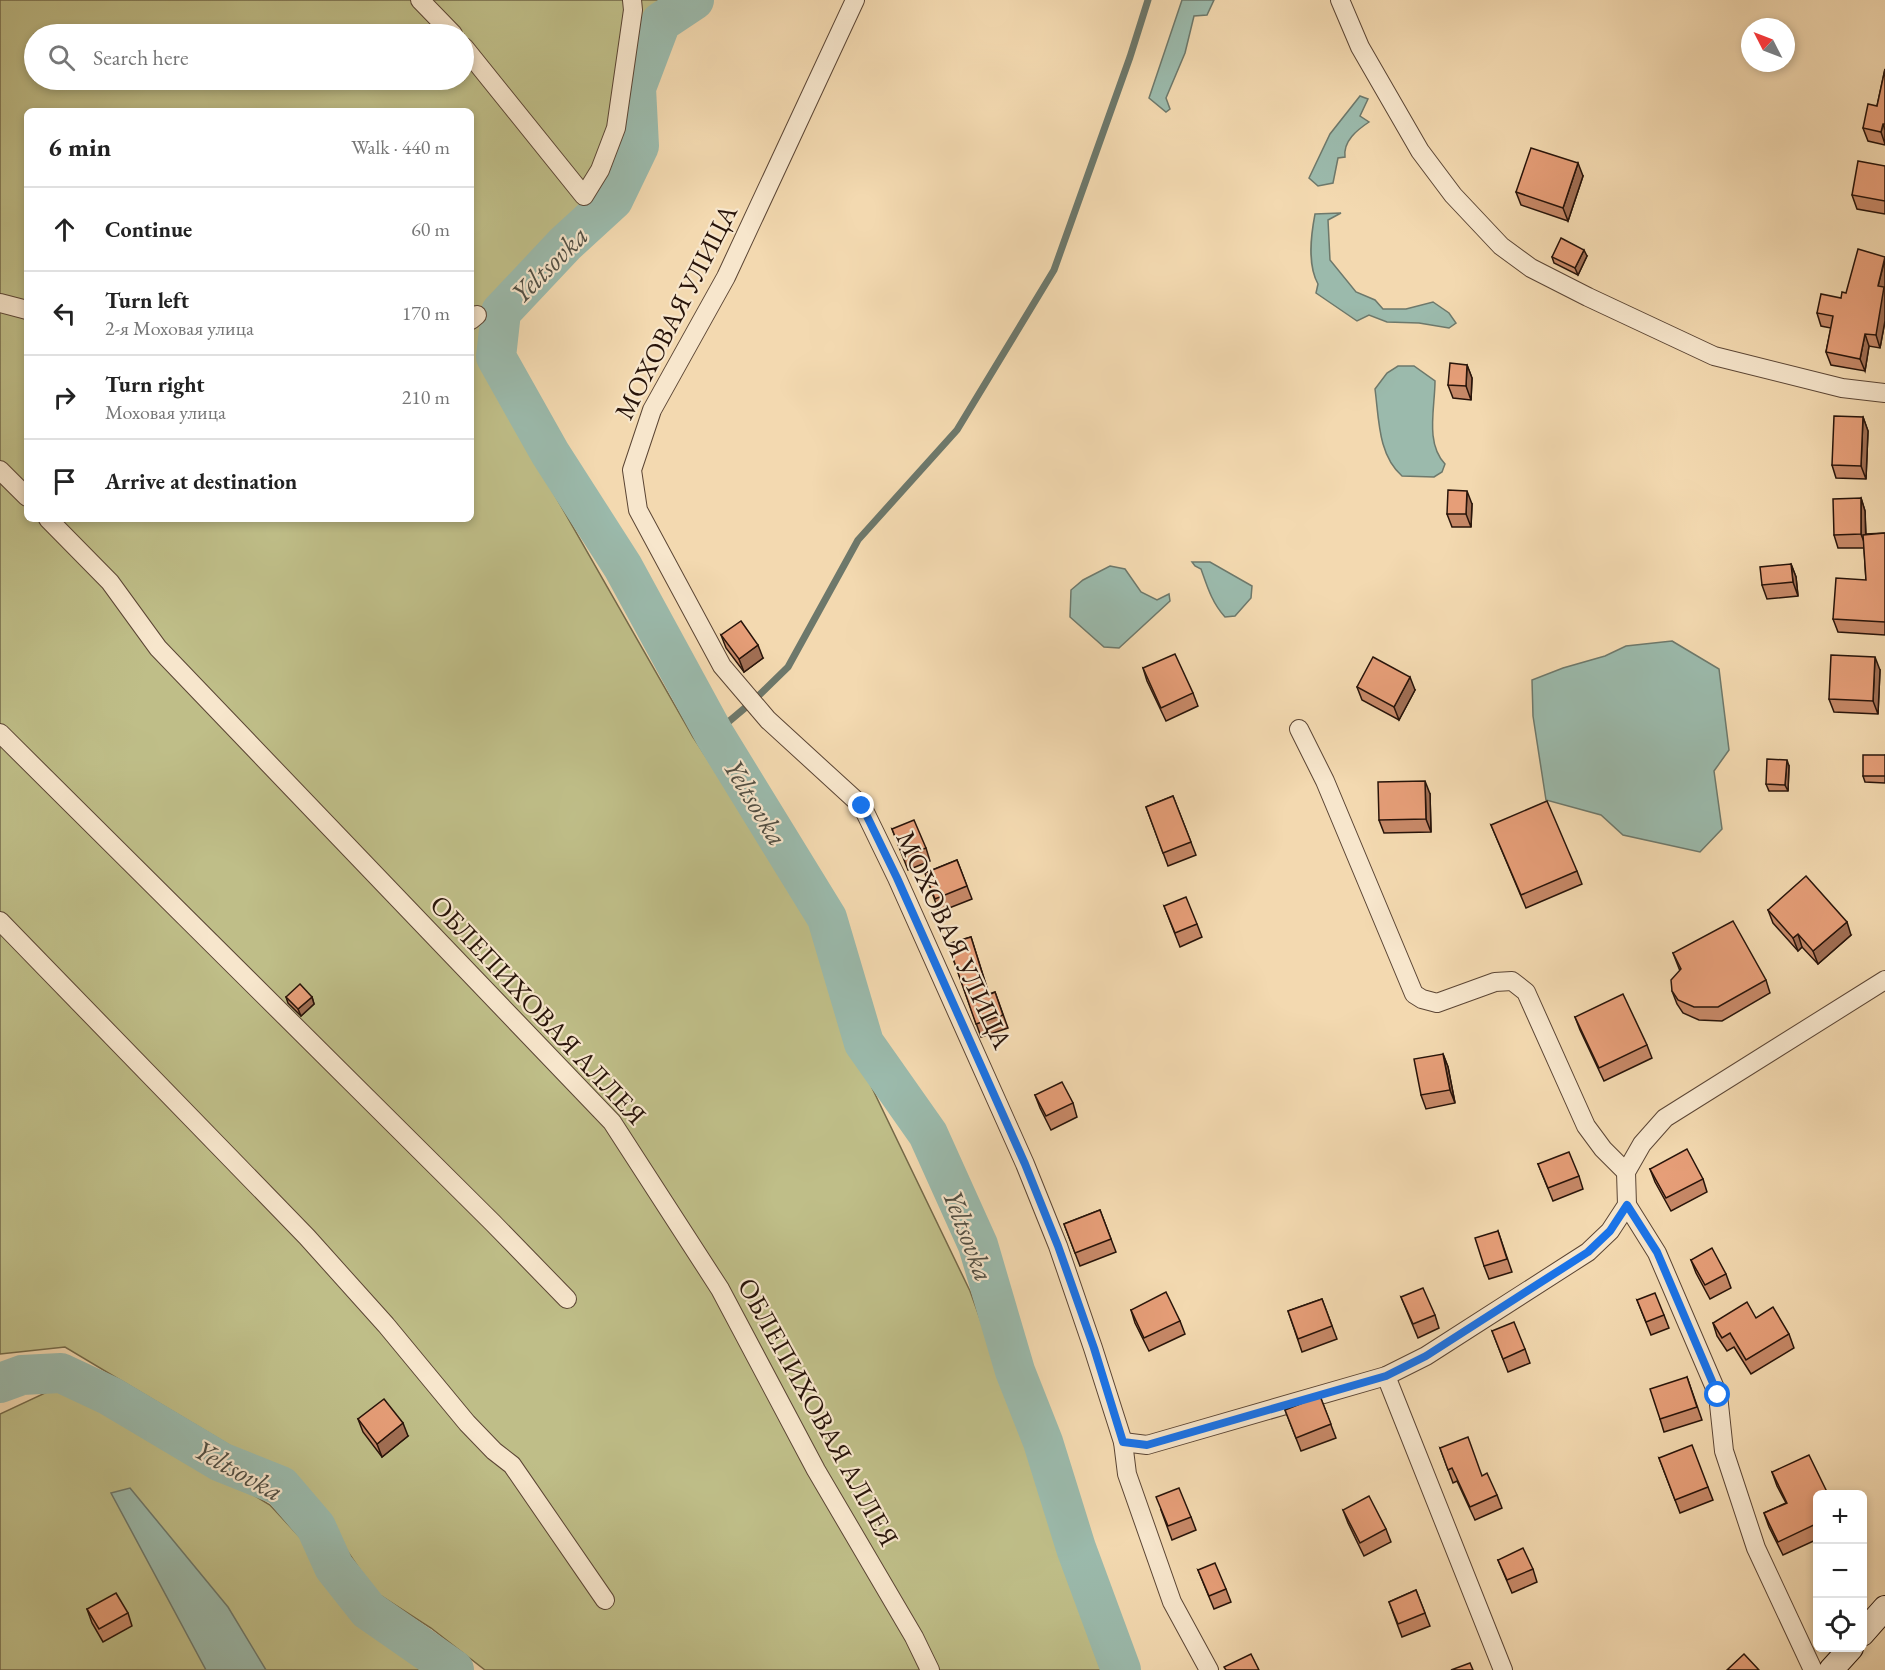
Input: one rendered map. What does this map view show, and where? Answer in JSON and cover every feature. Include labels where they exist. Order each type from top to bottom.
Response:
[{"type":"street","points":[[420,0],[443,24]]},
{"type":"street","points":[[474,59],[584,196],[600,170],[616,128],[633,10],[632,0]]},
{"type":"street","name":"МОХОВАЯ УЛИЦА","points":[[855,0],[726,277],[651,411],[632,470],[638,510],[722,666],[768,720],[862,806],[897,878],[1025,1164],[1058,1246],[1094,1348],[1123,1442],[1128,1474],[1172,1602],[1209,1670]]},
{"type":"street","points":[[1340,0],[1360,47],[1420,151],[1453,195],[1501,246],[1531,268],[1714,356],[1842,388],[1885,393]]},
{"type":"street","points":[[0,303],[24,309]]},
{"type":"street","points":[[0,470],[24,494]]},
{"type":"street","name":"ОБЛЕПИХОВАЯ АЛЛЕЯ","points":[[51,522],[110,582],[158,648],[612,1122],[720,1289],[816,1470],[914,1637],[930,1670]]},
{"type":"street","points":[[1299,729],[1325,781],[1414,994],[1437,1003],[1495,982],[1512,981],[1526,992],[1586,1126],[1603,1149],[1626,1172]]},
{"type":"street","points":[[0,733],[567,1299]]},
{"type":"street","points":[[0,921],[307,1236],[386,1324],[467,1423],[494,1451],[512,1465],[605,1600]]},
{"type":"street","points":[[1813,1670],[1756,1548],[1724,1451],[1718,1395],[1657,1252],[1627,1205],[1626,1172],[1642,1143],[1665,1118],[1885,980]]},
{"type":"street","points":[[1123,1442],[1147,1445],[1386,1376],[1426,1356],[1588,1252],[1610,1231],[1627,1205]]},
{"type":"street","points":[[1386,1376],[1503,1670]]},
{"type":"street","points":[[1867,1629],[1885,1608]]},
{"type":"street","points":[[1831,1670],[1847,1652]]},
{"type":"shaded area","points":[[0,0],[658,0],[648,34],[585,207],[489,304],[481,366],[693,737],[809,913],[847,1036],[970,1291],[1107,1670],[485,1670],[431,1628],[375,1592],[323,1515],[293,1476],[234,1448],[65,1347],[0,1354]]},
{"type":"shaded area","points":[[1182,0],[1214,0],[1207,15],[1194,16],[1185,53],[1166,98],[1170,109],[1166,112],[1149,98]]},
{"type":"shaded area","points":[[1360,96],[1368,99],[1360,116],[1369,122],[1349,141],[1345,157],[1338,158],[1333,183],[1318,186],[1309,178],[1330,134]]},
{"type":"shaded area","points":[[1341,213],[1328,220],[1330,260],[1356,292],[1375,300],[1383,309],[1406,309],[1433,302],[1449,313],[1456,323],[1449,328],[1419,323],[1387,322],[1369,315],[1357,321],[1316,293],[1318,284],[1312,268],[1311,249],[1315,214]]},
{"type":"shaded area","points":[[1398,366],[1414,366],[1435,381],[1433,436],[1439,456],[1445,464],[1442,472],[1434,477],[1402,476],[1388,458],[1384,447],[1375,389],[1387,373]]},
{"type":"shaded area","points":[[1192,562],[1210,562],[1252,586],[1251,598],[1235,616],[1225,617],[1213,600],[1201,569]]},
{"type":"shaded area","points":[[1110,566],[1125,569],[1141,592],[1157,600],[1169,594],[1170,601],[1119,648],[1104,647],[1070,617],[1071,590],[1083,580]]},
{"type":"shaded area","points":[[1672,641],[1719,669],[1729,750],[1714,771],[1722,829],[1700,852],[1623,835],[1601,815],[1546,800],[1533,716],[1532,680],[1605,656],[1626,646]]},
{"type":"shaded area","points":[[62,1385],[270,1505],[308,1546],[360,1613],[428,1670],[0,1670],[0,1414]]},
{"type":"shaded area","points":[[130,1488],[228,1607],[266,1670],[206,1670],[111,1493]]},
{"type":"building","points":[[1885,69],[1885,124],[1881,132],[1863,128],[1868,104],[1877,106]]},
{"type":"building","points":[[1531,148],[1578,163],[1563,208],[1516,192]]},
{"type":"building","points":[[1858,161],[1885,166],[1885,201],[1852,195]]},
{"type":"building","points":[[1561,238],[1584,250],[1575,268],[1552,257]]},
{"type":"building","points":[[1858,249],[1885,257],[1878,286],[1884,287],[1876,335],[1865,334],[1860,359],[1826,352],[1833,316],[1817,313],[1821,294],[1841,298],[1842,292],[1846,293]]},
{"type":"building","points":[[1450,363],[1467,365],[1466,386],[1448,385]]},
{"type":"building","points":[[1834,416],[1863,417],[1861,466],[1832,465]]},
{"type":"building","points":[[1448,490],[1467,491],[1466,514],[1447,514]]},
{"type":"building","points":[[1861,498],[1861,534],[1834,535],[1833,499]]},
{"type":"building","points":[[1885,533],[1885,622],[1833,619],[1836,578],[1866,580],[1863,535]]},
{"type":"building","points":[[1791,564],[1793,582],[1762,585],[1760,567]]},
{"type":"building","points":[[741,621],[758,645],[739,659],[721,635]]},
{"type":"building","points":[[1175,654],[1193,693],[1161,708],[1143,668]]},
{"type":"building","points":[[1831,655],[1875,657],[1873,701],[1829,699]]},
{"type":"building","points":[[1373,657],[1410,677],[1394,707],[1357,687]]},
{"type":"building","points":[[1863,755],[1885,755],[1885,776],[1863,776]]},
{"type":"building","points":[[1767,759],[1787,760],[1785,785],[1766,784]]},
{"type":"building","points":[[1425,781],[1426,819],[1379,820],[1378,782]]},
{"type":"building","points":[[1173,796],[1191,842],[1163,853],[1146,807]]},
{"type":"building","points":[[1547,801],[1577,871],[1521,895],[1491,825]]},
{"type":"building","points":[[914,820],[926,848],[903,856],[892,829]]},
{"type":"building","points":[[957,860],[967,886],[935,899],[925,873]]},
{"type":"building","points":[[1806,876],[1847,922],[1813,951],[1798,934],[1793,938],[1768,910]]},
{"type":"building","points":[[1186,897],[1197,924],[1175,933],[1164,906]]},
{"type":"building","points":[[1733,921],[1766,980],[1718,1007],[1694,1007],[1678,1000],[1672,991],[1671,980],[1681,969],[1673,953]]},
{"type":"building","points":[[971,937],[989,995],[995,992],[1003,1015],[976,1024],[948,944]]},
{"type":"building","points":[[300,984],[312,997],[298,1009],[286,997]]},
{"type":"building","points":[[1623,994],[1647,1045],[1599,1068],[1575,1017]]},
{"type":"building","points":[[1443,1054],[1450,1090],[1421,1095],[1414,1059]]},
{"type":"building","points":[[1062,1082],[1073,1103],[1046,1116],[1035,1095]]},
{"type":"building","points":[[1687,1149],[1703,1179],[1666,1198],[1650,1169]]},
{"type":"building","points":[[1569,1152],[1579,1176],[1548,1188],[1538,1164]]},
{"type":"building","points":[[1100,1210],[1111,1239],[1075,1253],[1064,1224]]},
{"type":"building","points":[[1498,1231],[1507,1259],[1484,1266],[1475,1238]]},
{"type":"building","points":[[1712,1248],[1726,1274],[1705,1285],[1691,1260]]},
{"type":"building","points":[[1423,1288],[1435,1315],[1413,1324],[1401,1297]]},
{"type":"building","points":[[1166,1292],[1180,1321],[1144,1338],[1131,1310]]},
{"type":"building","points":[[1655,1293],[1664,1315],[1646,1322],[1637,1300]]},
{"type":"building","points":[[1322,1299],[1332,1326],[1298,1339],[1288,1311]]},
{"type":"building","points":[[1747,1302],[1756,1318],[1773,1307],[1789,1334],[1746,1360],[1730,1333],[1722,1338],[1713,1323]]},
{"type":"building","points":[[1514,1322],[1525,1349],[1503,1359],[1492,1331]]},
{"type":"building","points":[[1687,1377],[1697,1407],[1660,1419],[1650,1389]]},
{"type":"building","points":[[1320,1396],[1331,1424],[1296,1438],[1285,1410]]},
{"type":"building","points":[[384,1399],[403,1423],[377,1444],[358,1419]]},
{"type":"building","points":[[1468,1437],[1482,1476],[1487,1473],[1497,1495],[1470,1507],[1452,1468],[1448,1470],[1440,1448]]},
{"type":"building","points":[[1692,1445],[1708,1487],[1675,1500],[1659,1458]]},
{"type":"building","points":[[1809,1455],[1826,1490],[1813,1490],[1813,1525],[1778,1542],[1764,1513],[1787,1503],[1772,1472]]},
{"type":"building","points":[[1179,1488],[1191,1517],[1168,1526],[1156,1497]]},
{"type":"building","points":[[1369,1496],[1386,1529],[1360,1543],[1343,1510]]},
{"type":"building","points":[[1523,1548],[1533,1569],[1507,1580],[1498,1560]]},
{"type":"building","points":[[1215,1563],[1226,1589],[1209,1596],[1198,1570]]},
{"type":"building","points":[[1416,1590],[1425,1613],[1398,1624],[1389,1602]]},
{"type":"building","points":[[116,1593],[128,1613],[99,1629],[87,1609]]},
{"type":"building","points":[[1251,1654],[1259,1670],[1226,1670],[1224,1667]]},
{"type":"building","points":[[1744,1654],[1759,1670],[1727,1670]]},
{"type":"building","points":[[1470,1663],[1473,1670],[1451,1670]]},
{"type":"waterway","name":"Yeltsovka","points":[[694,0],[661,22],[636,88],[639,146],[613,200],[565,244],[501,312],[496,357],[550,453],[623,567],[714,734],[827,918],[864,1043],[928,1134],[978,1245],[1015,1371],[1043,1442],[1076,1548],[1121,1670]]},
{"type":"waterway","points":[[714,734],[788,667],[858,540],[957,430],[1054,270],[1148,0]]},
{"type":"waterway","name":"Yeltsovka","points":[[0,1383],[22,1375],[61,1373],[110,1396],[221,1462],[281,1486],[316,1527],[334,1567],[368,1610],[454,1670]]},
{"type":"route","points":[[862,806],[897,878],[1025,1164],[1058,1246],[1094,1348],[1123,1442],[1147,1445],[1386,1376],[1426,1356],[1588,1252],[1610,1231],[1627,1205],[1657,1252],[1718,1395]]}]
